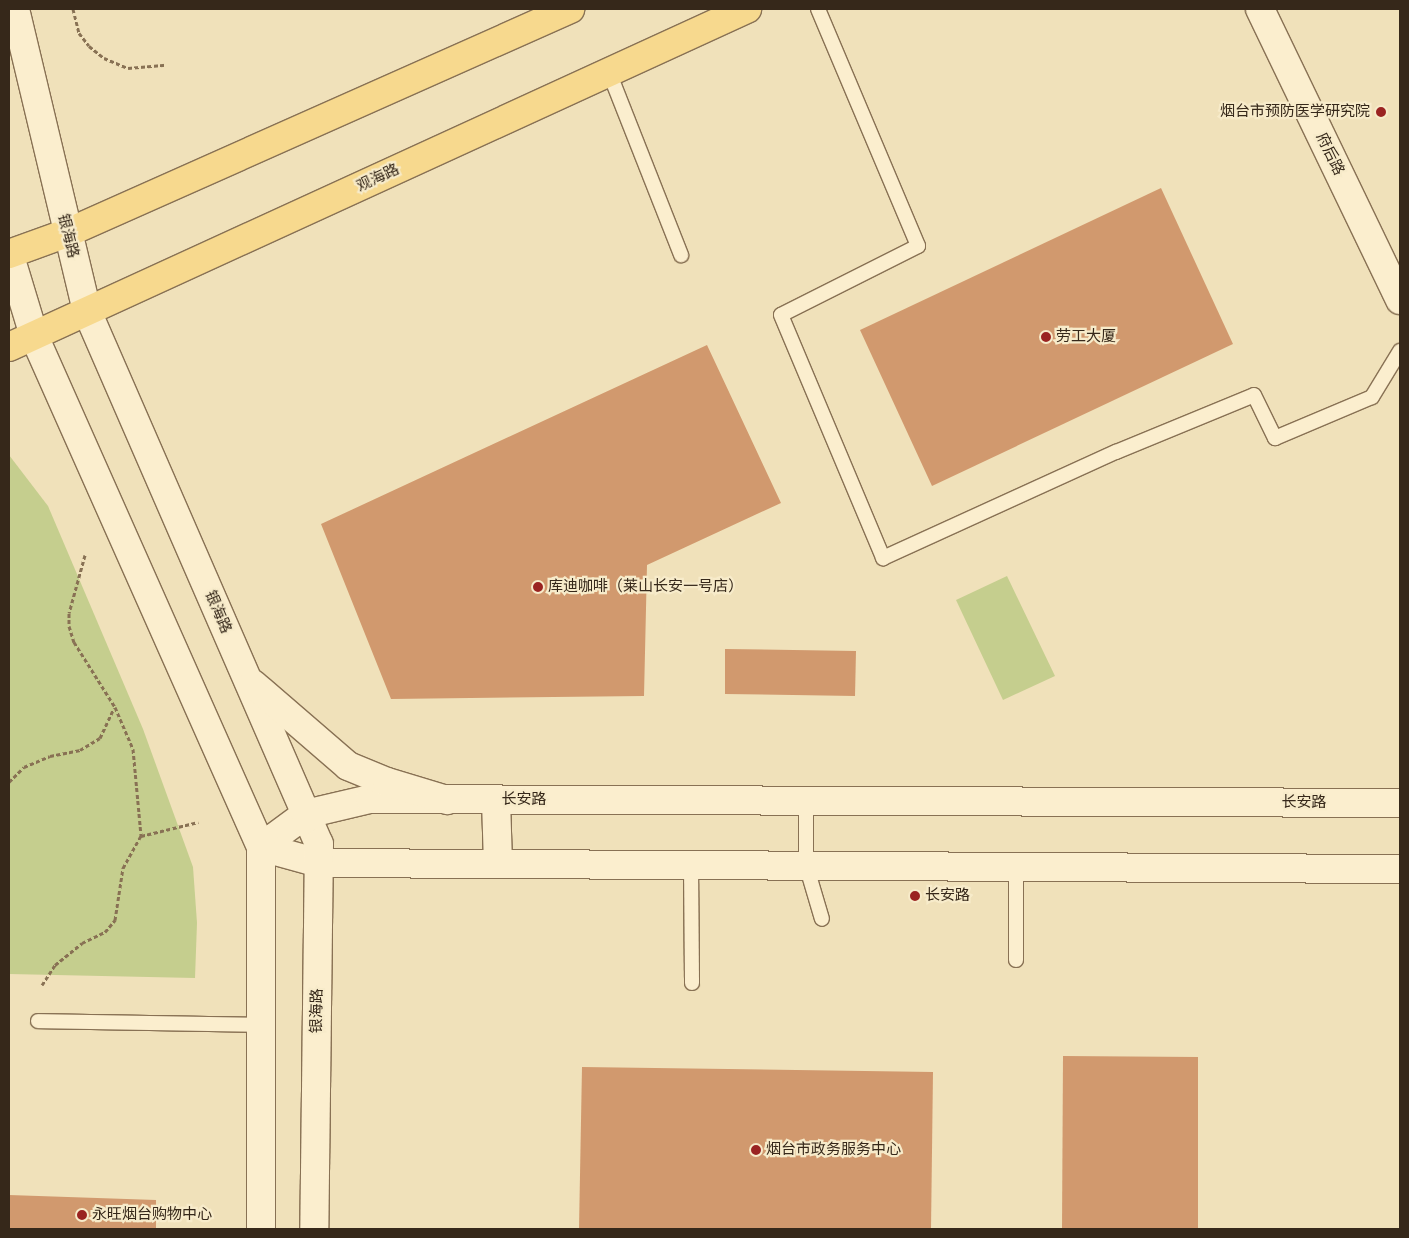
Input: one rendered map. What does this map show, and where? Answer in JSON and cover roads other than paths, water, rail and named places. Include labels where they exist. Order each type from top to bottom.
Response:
[{"type":"main road","points":[[9,254],[67,233],[570,9]]},
{"type":"main road","name":"观海路","points":[[9,347],[747,9]]},
{"type":"street","name":"银海路","points":[[14,9],[87,311],[318,844],[314,1229]]},
{"type":"street","name":"府后路","points":[[1260,9],[1400,300]]},
{"type":"street","points":[[9,254],[34,336],[261,847],[261,1229]]},
{"type":"street","points":[[247,679],[348,766],[387,782],[448,800]]},
{"type":"street","name":"长安路","points":[[261,847],[306,814],[370,799],[1400,803]]},
{"type":"street","points":[[496,800],[498,863]]},
{"type":"street","points":[[261,847],[318,863],[1400,870]]},
{"type":"lane","points":[[818,9],[918,246],[781,315],[883,558],[1116,452],[1254,395],[1275,438],[1372,397],[1400,351]]},
{"type":"lane","points":[[609,72],[680,255]]},
{"type":"lane","points":[[806,801],[806,865],[822,919]]},
{"type":"lane","points":[[691,865],[692,983]]},
{"type":"lane","points":[[1016,867],[1016,960]]},
{"type":"lane","points":[[38,1021],[261,1026]]},
{"type":"place","name":"烟台市预防医学研究院","points":[[1381,112]]},
{"type":"place","name":"劳工大厦","points":[[1046,337]]},
{"type":"place","name":"库迪咖啡（莱山长安一号店）","points":[[538,587]]},
{"type":"place","name":"长安路","points":[[915,896]]},
{"type":"place","name":"烟台市政务服务中心","points":[[756,1150]]},
{"type":"place","name":"永旺烟台购物中心","points":[[82,1215]]}]
